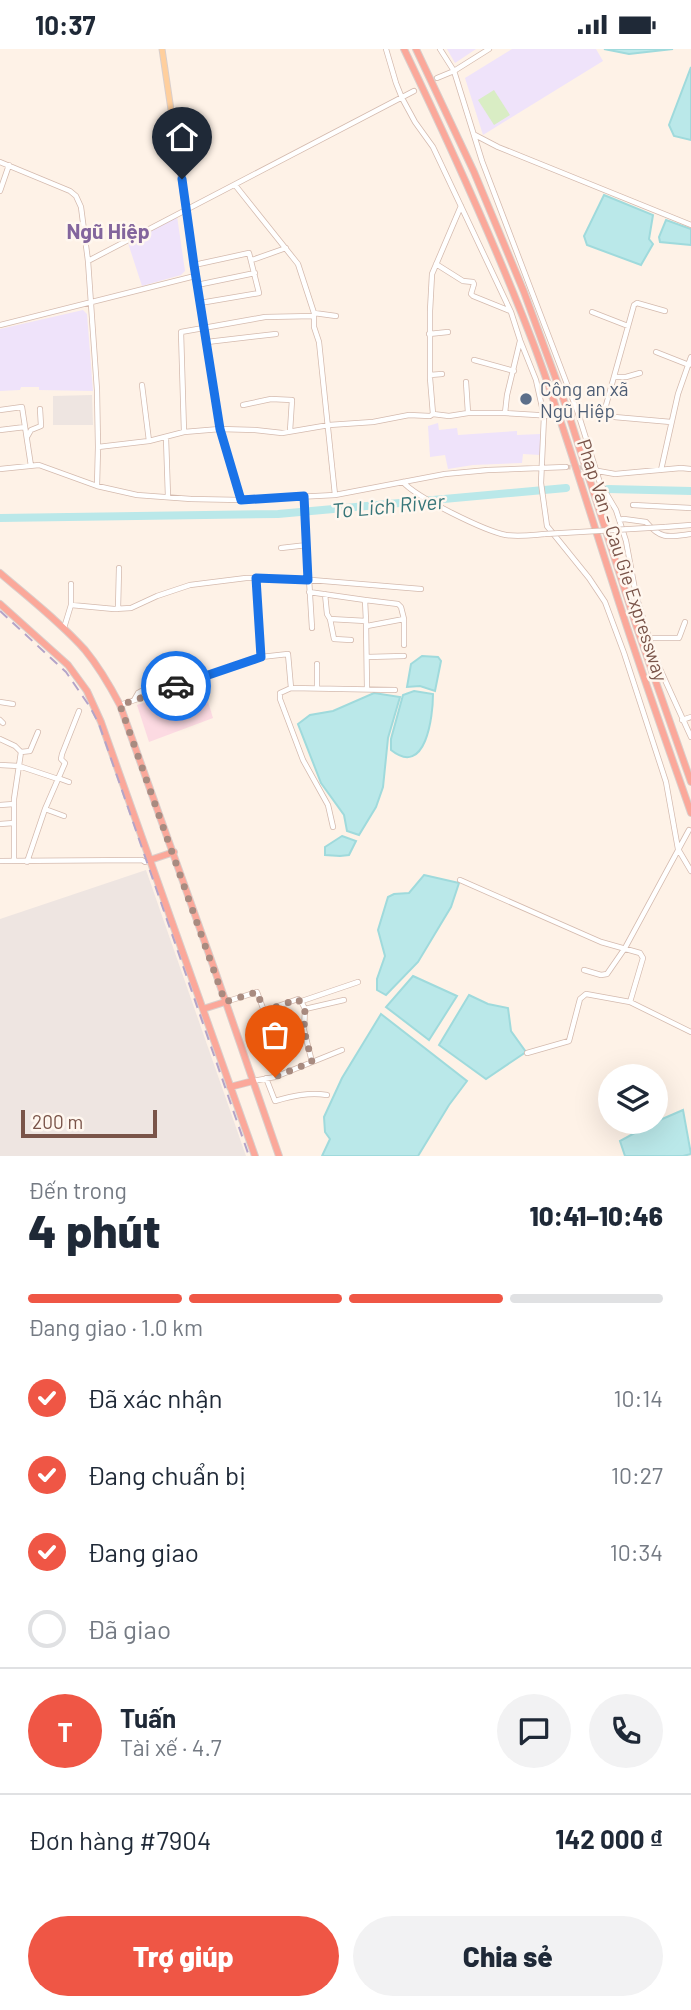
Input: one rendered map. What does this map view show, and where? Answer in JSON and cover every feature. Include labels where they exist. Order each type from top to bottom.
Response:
[{"type":"highway","name":"Phap Van - Cau Gie Expressway","points":[[404,49],[465,176],[533,343],[691,813]]},
{"type":"highway","name":"Phap Van - Cau Gie Expressway","points":[[416,49],[474,171],[524,292],[567,409],[637,628],[691,782]]},
{"type":"highway","points":[[0,573],[86,651],[120,705],[279,1156]]},
{"type":"highway","points":[[0,604],[68,665],[88,691],[102,722],[255,1156]]},
{"type":"highway","points":[[150,860],[174,852]]},
{"type":"highway","points":[[203,1009],[225,1002]]},
{"type":"highway","points":[[230,1087],[253,1081]]},
{"type":"main road","points":[[162,49],[220,429],[241,500]]},
{"type":"street","points":[[386,49],[402,98],[433,147],[512,312],[536,380],[544,416],[541,483],[547,526],[605,602],[666,782],[678,849],[691,871]]},
{"type":"street","points":[[440,49],[454,71],[482,161],[516,246],[595,470],[616,510],[626,541],[636,595],[655,658],[691,737]]},
{"type":"street","points":[[437,78],[454,71],[489,49]]},
{"type":"street","points":[[88,261],[414,91]]},
{"type":"street","points":[[474,135],[691,225]]},
{"type":"street","points":[[0,162],[69,191],[76,196],[81,207],[91,303],[99,447],[97,487]]},
{"type":"street","points":[[0,190],[9,166]]},
{"type":"street","points":[[235,185],[298,264],[314,315],[314,327],[319,342],[335,495]]},
{"type":"street","points":[[433,414],[429,334],[432,274],[462,205]]},
{"type":"street","points":[[252,260],[286,248]]},
{"type":"street","points":[[194,265],[250,253],[255,273],[258,293],[200,303]]},
{"type":"street","points":[[436,264],[463,281],[473,282],[473,296],[512,312]]},
{"type":"street","points":[[197,285],[255,273]]},
{"type":"street","points":[[0,325],[195,277]]},
{"type":"street","points":[[665,311],[637,303],[634,305],[603,416],[671,422]]},
{"type":"street","points":[[592,312],[628,326]]},
{"type":"street","points":[[184,432],[181,332],[265,317],[336,316]]},
{"type":"street","points":[[429,334],[447,332]]},
{"type":"street","points":[[207,342],[276,334]]},
{"type":"street","points":[[505,413],[520,340]]},
{"type":"street","points":[[656,352],[690,365]]},
{"type":"street","points":[[661,470],[678,394],[691,357]]},
{"type":"street","points":[[474,360],[514,371]]},
{"type":"street","points":[[615,377],[640,373]]},
{"type":"street","points":[[430,375],[442,375]]},
{"type":"street","points":[[466,382],[468,413]]},
{"type":"street","points":[[142,385],[149,441]]},
{"type":"street","points":[[243,405],[271,399],[292,400],[290,431]]},
{"type":"street","points":[[0,410],[22,407],[31,465]]},
{"type":"street","points":[[26,437],[31,430],[41,426],[40,409]]},
{"type":"street","points":[[99,447],[149,441],[184,432],[220,429],[282,433],[409,415],[505,413],[553,416]]},
{"type":"street","points":[[0,430],[25,427]]},
{"type":"street","points":[[166,438],[168,497]]},
{"type":"street","points":[[0,469],[39,465],[97,487],[137,495],[241,500],[304,499],[445,474],[488,470],[566,469]]},
{"type":"street","points":[[595,470],[615,474],[691,469]]},
{"type":"street","points":[[402,482],[426,500],[494,532],[524,536],[691,525]]},
{"type":"street","points":[[304,499],[312,628]]},
{"type":"street","points":[[633,505],[691,507]]},
{"type":"street","points":[[619,520],[646,522],[664,537],[691,534]]},
{"type":"street","points":[[281,548],[307,545]]},
{"type":"street","points":[[118,609],[119,568]]},
{"type":"street","points":[[256,578],[261,657]]},
{"type":"street","points":[[71,605],[131,608],[190,585],[256,578],[421,589]]},
{"type":"street","points":[[63,629],[71,605],[71,584]]},
{"type":"street","points":[[309,592],[398,604],[404,619],[404,645]]},
{"type":"street","points":[[325,594],[334,639],[351,640]]},
{"type":"street","points":[[365,600],[367,689]]},
{"type":"street","points":[[330,619],[367,623],[404,619]]},
{"type":"street","points":[[649,637],[679,638],[685,622]]},
{"type":"street","points":[[120,705],[261,657],[288,655],[291,688]]},
{"type":"street","points":[[367,657],[404,656]]},
{"type":"street","points":[[317,664],[317,688]]},
{"type":"street","points":[[133,701],[138,693],[186,667]]},
{"type":"street","points":[[332,827],[328,805],[303,760],[280,693],[291,688],[396,690]]},
{"type":"street","points":[[0,702],[13,704]]},
{"type":"street","points":[[27,862],[45,809],[65,763],[61,759],[62,754],[79,711]]},
{"type":"street","points":[[682,720],[691,717]]},
{"type":"street","points":[[21,752],[30,751],[38,732]]},
{"type":"street","points":[[0,739],[21,752]]},
{"type":"street","points":[[14,860],[14,804],[21,752]]},
{"type":"street","points":[[0,765],[19,766],[69,782]]},
{"type":"street","points":[[0,805],[14,804]]},
{"type":"street","points":[[45,809],[64,816]]},
{"type":"street","points":[[0,824],[14,823]]},
{"type":"street","points":[[584,970],[607,974],[625,949],[689,830]]},
{"type":"street","points":[[0,861],[150,860]]},
{"type":"street","points":[[460,880],[601,942],[640,953],[643,956],[630,1002]]},
{"type":"street","points":[[225,1002],[257,992],[264,1011],[358,982]]},
{"type":"street","points":[[527,1053],[569,1041],[583,994],[630,1002],[691,1032]]},
{"type":"street","points":[[305,1009],[344,1000]]},
{"type":"street","points":[[301,1001],[305,1009],[304,1030],[312,1062]]},
{"type":"street","points":[[275,1039],[304,1030]]},
{"type":"street","points":[[253,1081],[342,1050]]},
{"type":"street","points":[[266,1078],[275,1101],[300,1095],[327,1095]]},
{"type":"shaded area","points":[[447,49],[476,49],[455,63]]},
{"type":"shaded area","points":[[512,49],[596,49],[603,61],[483,135],[465,78]]},
{"type":"shaded area","points":[[177,216],[185,271],[181,275],[142,286],[128,243]]},
{"type":"shaded area","points":[[83,310],[87,314],[93,391],[21,387],[20,390],[0,391],[0,329]]},
{"type":"shaded area","points":[[92,395],[93,425],[53,425],[53,396]]},
{"type":"shaded area","points":[[438,423],[439,430],[457,428],[458,435],[517,431],[517,435],[540,434],[540,455],[523,454],[522,463],[448,469],[445,455],[430,457],[428,426]]},
{"type":"shaded area","points":[[202,682],[213,718],[149,742],[137,705]]},
{"type":"shaded area","points":[[146,870],[246,1156],[0,1156],[0,919]]},
{"type":"green space","points":[[494,90],[510,115],[494,125],[478,100]]},
{"type":"water","points":[[604,49],[673,49],[629,54]]},
{"type":"water","points":[[691,67],[691,140],[674,136],[669,125]]},
{"type":"water","points":[[604,195],[653,215],[649,239],[653,244],[641,265],[587,245],[584,236]]},
{"type":"water","points":[[666,220],[691,229],[691,245],[660,242],[659,237]]},
{"type":"water","points":[[422,656],[438,657],[441,661],[435,691],[420,686],[407,687],[411,664]]},
{"type":"water","points":[[414,691],[433,694],[429,729],[420,750],[412,756],[403,757],[391,750],[391,739],[403,695]]},
{"type":"water","points":[[374,693],[400,697],[388,738],[383,787],[376,807],[359,835],[347,831],[344,815],[321,783],[298,724],[310,715],[333,711]]},
{"type":"water","points":[[342,836],[356,841],[349,855],[325,855],[325,847]]},
{"type":"water","points":[[424,875],[459,883],[451,907],[418,962],[386,995],[377,990],[377,979],[385,956],[378,930],[388,897],[409,893]]},
{"type":"water","points":[[413,976],[457,996],[429,1040],[386,1007]]},
{"type":"water","points":[[469,995],[488,1004],[508,1008],[511,1031],[526,1052],[486,1079],[439,1045]]},
{"type":"water","points":[[381,1014],[467,1081],[418,1156],[322,1156],[330,1139],[325,1132],[324,1117],[342,1078]]},
{"type":"water","points":[[683,1110],[691,1154],[625,1156],[620,1141],[633,1134],[668,1134],[668,1116]]},
{"type":"waterway","name":"To Lich River","points":[[0,518],[278,514],[566,488]]},
{"type":"waterway","name":"To Lich River","points":[[608,489],[691,491]]},
{"type":"tunnel","points":[[557,416],[576,415]]},
{"type":"tunnel","points":[[566,467],[594,468]]},
{"type":"railway","points":[[0,611],[66,672],[99,724],[249,1156]]},
{"type":"way so far","points":[[176,686],[120,705],[225,1002],[257,992],[264,1011],[298,999],[305,1009],[304,1030],[312,1062],[275,1077]]},
{"type":"place","name":"Công an xã Ngũ Hiệp","points":[[526,399]]},
{"type":"district","name":"Ngũ Hiệp","points":[[108,230]]},
{"type":"route","points":[[176,686],[261,657],[256,578],[308,580],[304,496],[241,500],[220,429],[182,179]]}]
